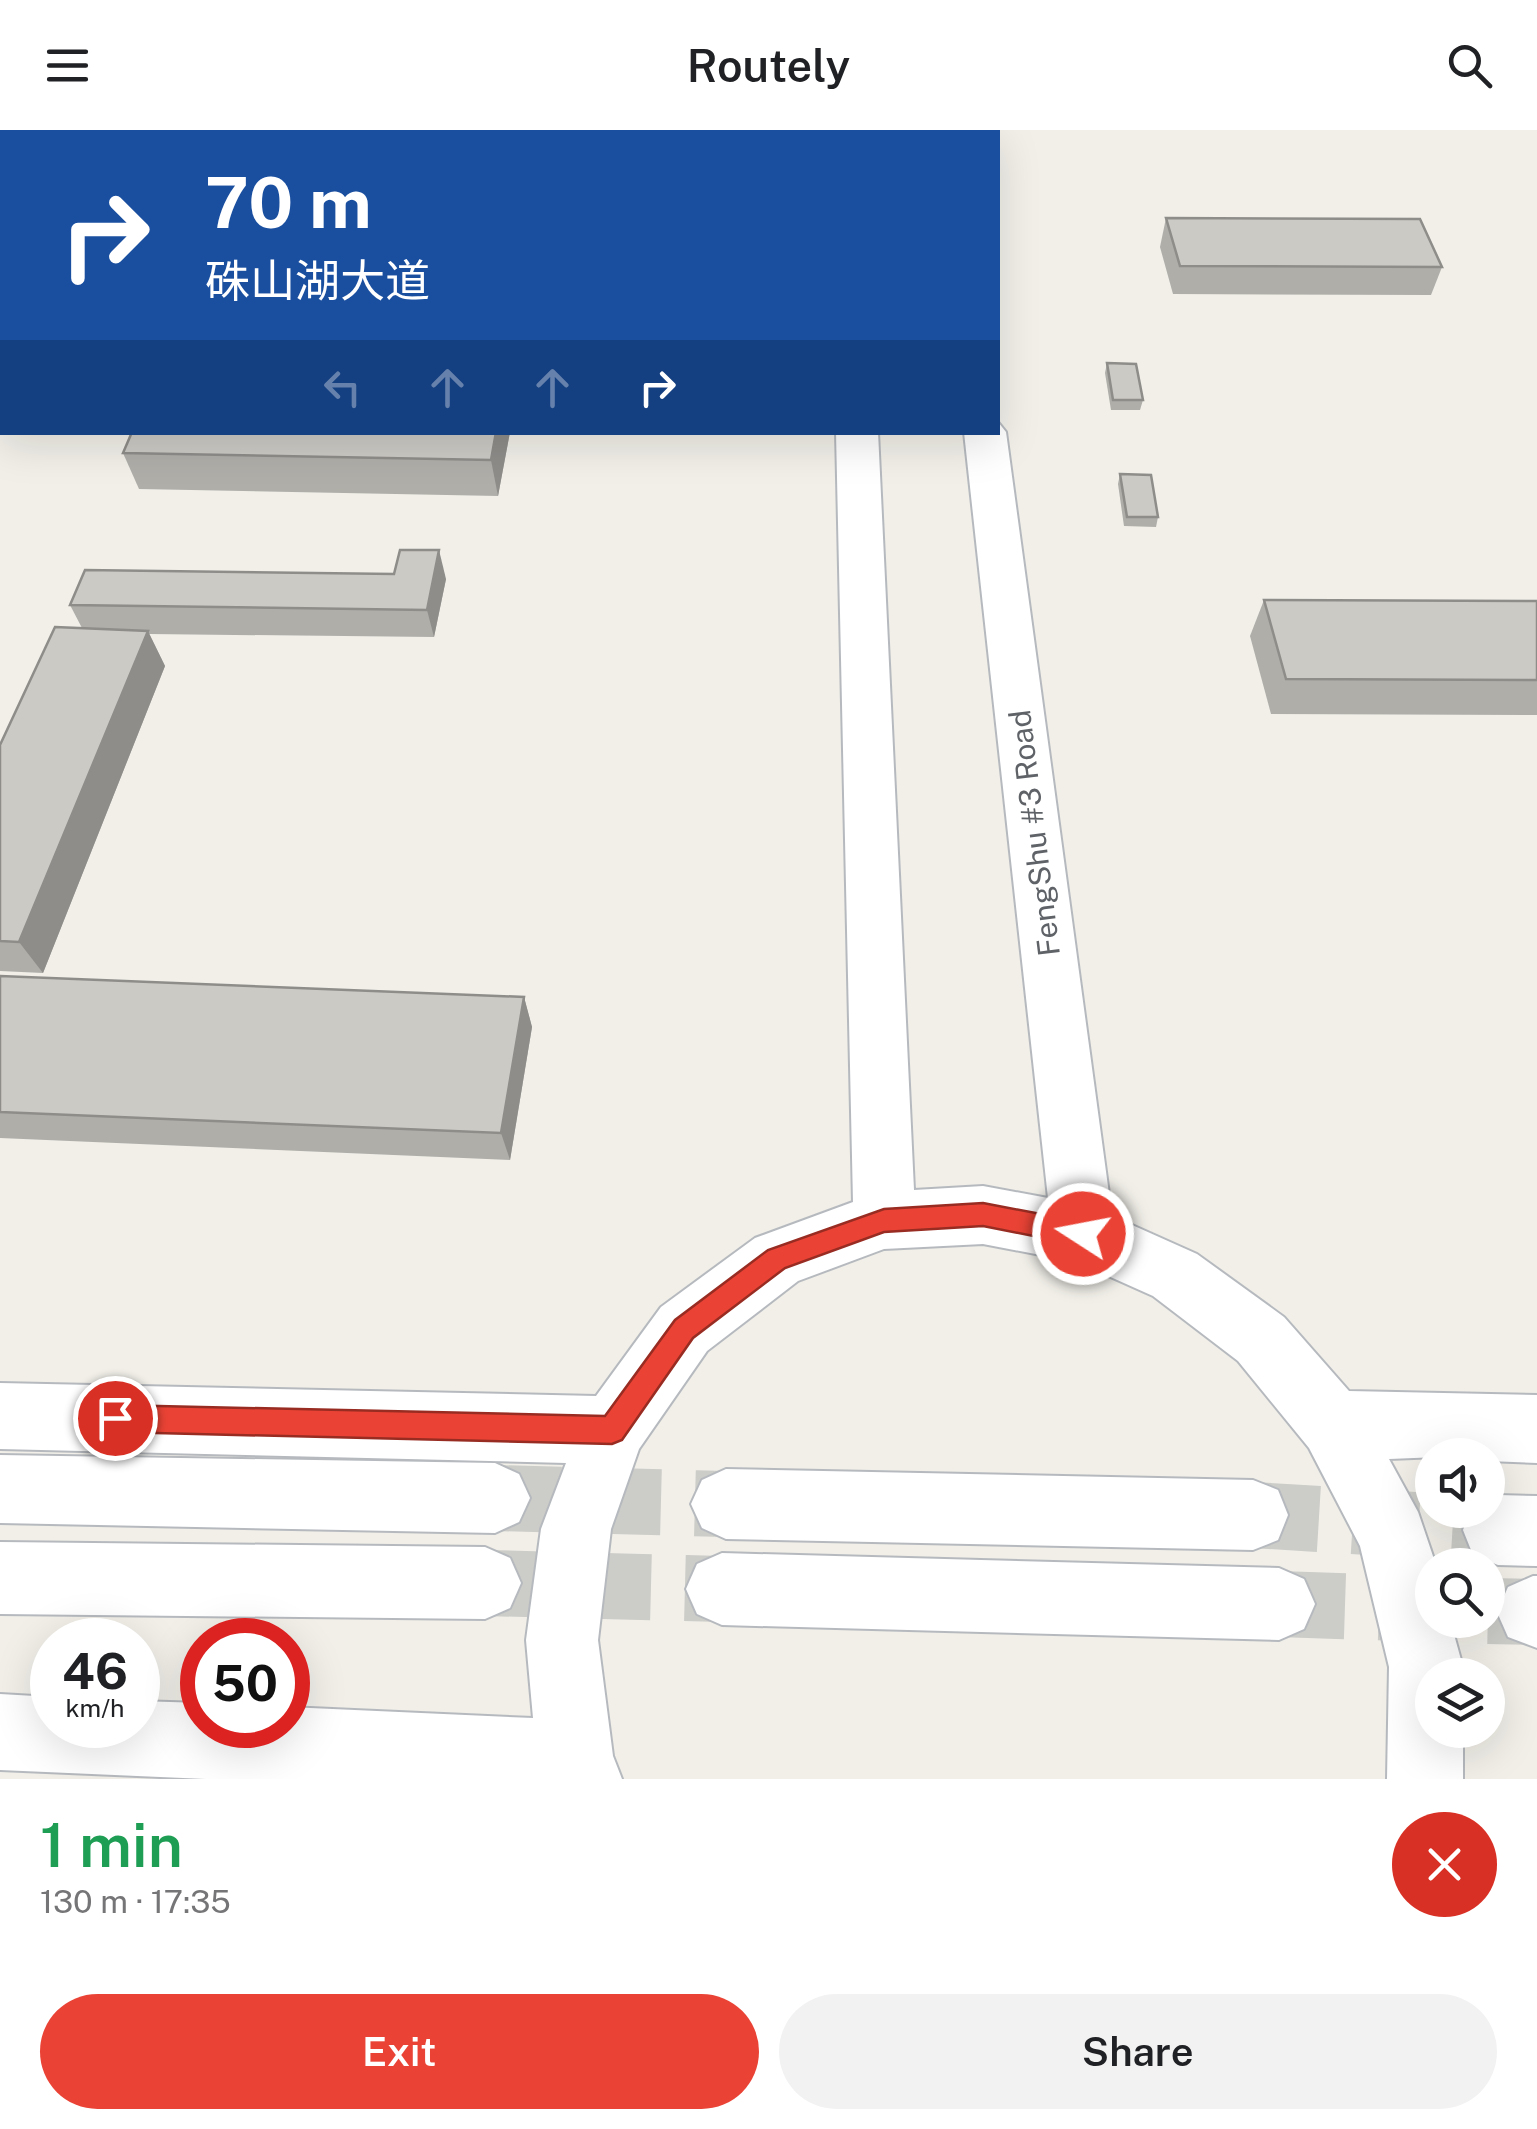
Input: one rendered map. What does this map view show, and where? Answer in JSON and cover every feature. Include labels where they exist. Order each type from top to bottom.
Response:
[{"type":"main road","points":[[857,435],[884,1220]]},
{"type":"main road","name":"FengShu #3 Road","points":[[985,435],[1083,1234]]},
{"type":"main road","points":[[0,1732],[579,1768],[562,1640],[576,1528],[612,1430],[684,1329],[777,1259],[884,1220],[983,1214],[1083,1234],[1175,1276],[1260,1339],[1333,1424],[1394,1537],[1426,1667],[1425,1779]]},
{"type":"main road","points":[[0,1416],[612,1430]]},
{"type":"main road","points":[[1333,1424],[1537,1429]]},
{"type":"main road","points":[[0,1488],[495,1498]]},
{"type":"main road","points":[[726,1504],[1253,1516]]},
{"type":"main road","points":[[0,1578],[485,1583]]},
{"type":"main road","points":[[722,1589],[1279,1604]]},
{"type":"building","points":[[1166,218],[1420,219],[1442,267],[1180,266]]},
{"type":"building","points":[[1107,363],[1136,364],[1143,400],[1113,400]]},
{"type":"building","points":[[131,435],[495,435],[491,460],[123,453]]},
{"type":"building","points":[[1120,474],[1151,475],[1158,517],[1127,517]]},
{"type":"building","points":[[400,550],[439,550],[427,610],[70,605],[85,570],[394,574]]},
{"type":"building","points":[[1264,600],[1537,601],[1537,680],[1286,679]]},
{"type":"building","points":[[55,627],[148,631],[19,942],[0,941],[0,745]]},
{"type":"building","points":[[0,976],[524,997],[501,1133],[0,1112]]},
{"type":"tunnel","points":[[495,1498],[726,1504]]},
{"type":"tunnel","points":[[1253,1515],[1498,1530]]},
{"type":"tunnel","points":[[485,1583],[722,1589]]},
{"type":"tunnel","points":[[1279,1604],[1415,1608]]},
{"type":"tunnel","points":[[1505,1611],[1533,1612]]},
{"type":"route","points":[[115,1418],[612,1430],[684,1329],[777,1259],[884,1220],[983,1214],[1083,1234]]}]
